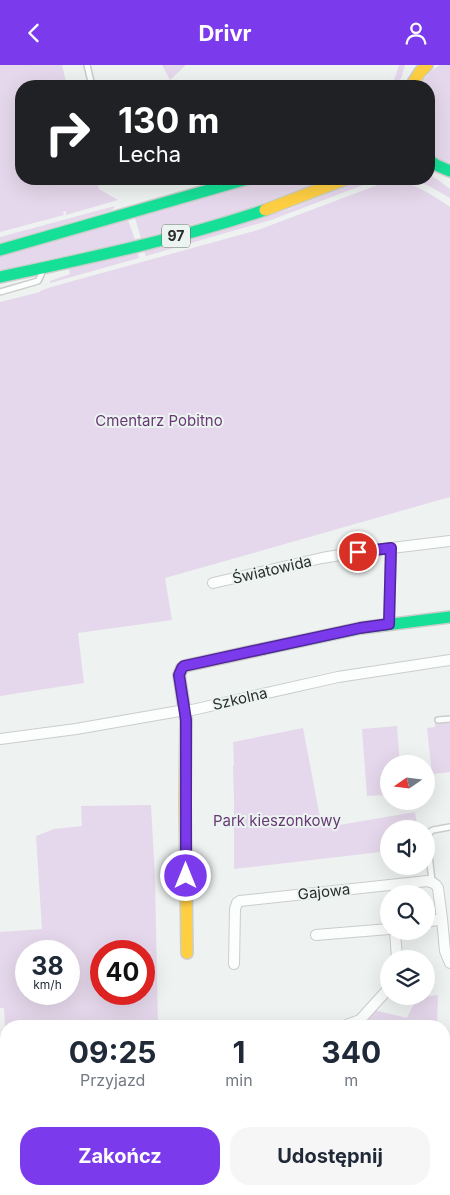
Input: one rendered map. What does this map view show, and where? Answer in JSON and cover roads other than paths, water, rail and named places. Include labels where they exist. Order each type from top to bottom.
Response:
[{"type":"main road","points":[[412,80],[414,65]]},
{"type":"main road","points":[[414,80],[427,65]]},
{"type":"main road","name":"97","points":[[0,250],[226,185]]},
{"type":"main road","name":"97","points":[[0,277],[140,246],[221,224],[264,211],[331,185]]},
{"type":"main road","points":[[187,953],[185,710],[179,675],[182,668],[210,660],[360,628],[450,617]]},
{"type":"street","name":"Światowida","points":[[213,583],[322,558],[450,541]]},
{"type":"street","points":[[389,624],[391,548]]},
{"type":"street","name":"Szkolna","points":[[0,739],[192,710],[338,677],[450,660]]},
{"type":"street","points":[[432,882],[438,888],[446,951],[450,963]]},
{"type":"street","name":"Gajowa","points":[[234,964],[235,909],[240,901],[432,882]]},
{"type":"street","points":[[435,920],[442,919]]},
{"type":"street","points":[[316,935],[380,930]]},
{"type":"street","points":[[360,1020],[380,998]]},
{"type":"lane","points":[[87,65],[91,80]]},
{"type":"lane","points":[[0,292],[38,281],[42,267]]},
{"type":"lane","points":[[438,720],[450,719]]},
{"type":"lane","points":[[432,882],[427,837],[431,831],[450,827]]},
{"type":"park label","name":"Cmentarz Pobitno","points":[[159,421]]},
{"type":"park label","name":"Park kieszonkowy","points":[[277,821]]}]
